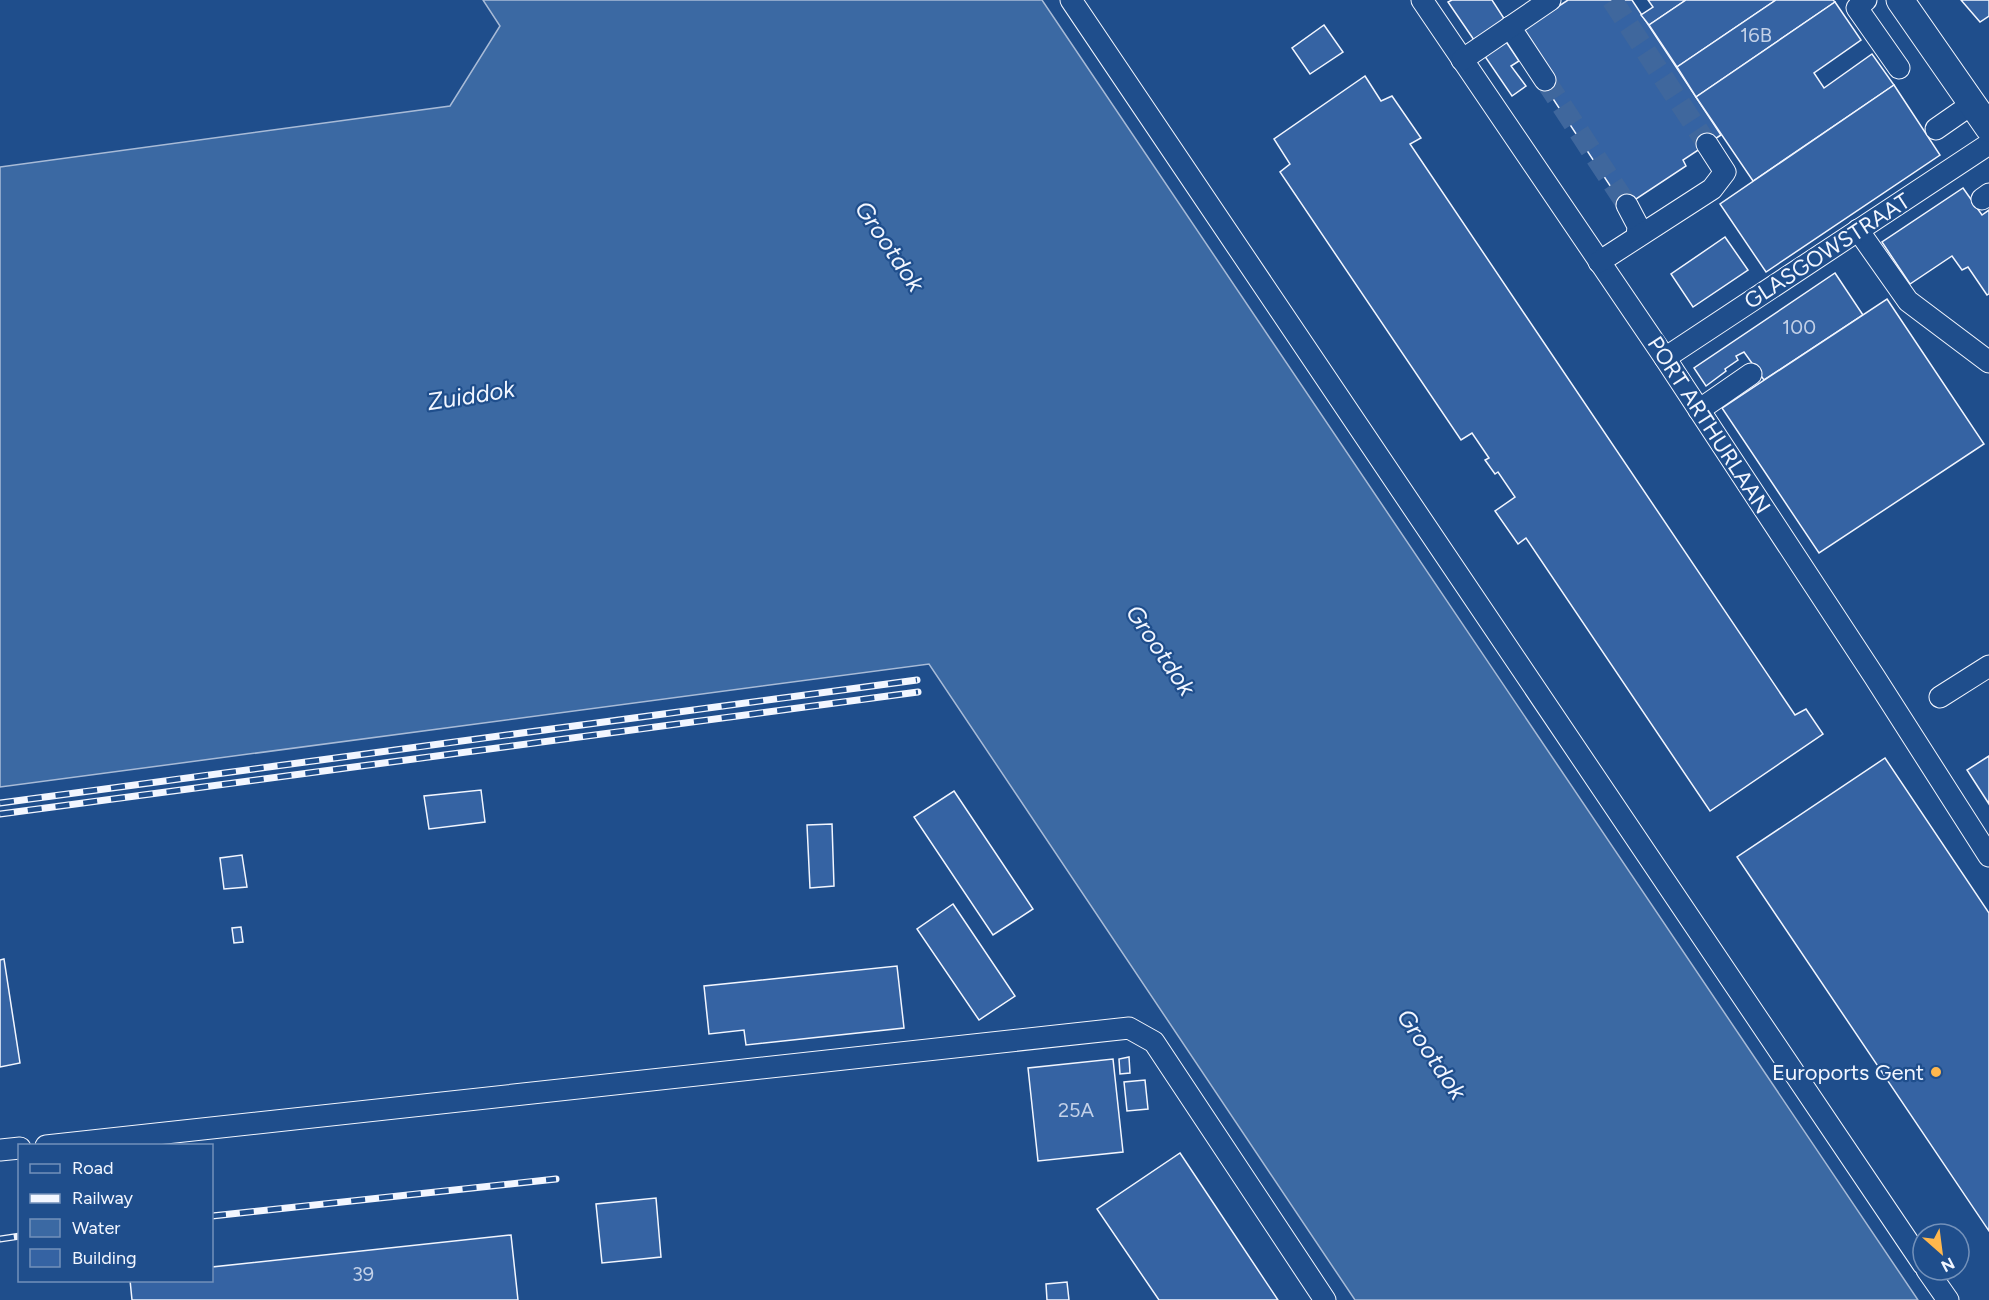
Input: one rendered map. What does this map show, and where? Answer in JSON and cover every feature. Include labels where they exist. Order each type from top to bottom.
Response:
[{"type":"main road","points":[[1900,0],[1989,128]]},
{"type":"street","points":[[1071,0],[1911,1246]]},
{"type":"street","name":"PORT ARTHURLAAN","points":[[1422,0],[1700,410],[1989,856]]},
{"type":"street","points":[[1462,60],[1550,0]]},
{"type":"street","points":[[1866,0],[1857,8],[1899,68]]},
{"type":"street","points":[[1510,27],[1545,80]]},
{"type":"street","points":[[1936,129],[1972,104]]},
{"type":"street","points":[[1599,262],[1712,189],[1725,171],[1707,144]]},
{"type":"street","name":"GLASGOWSTRAAT","points":[[1665,358],[1989,144]]},
{"type":"street","points":[[1627,205],[1638,226],[1637,237]]},
{"type":"street","points":[[1858,230],[1908,300],[1989,362]]},
{"type":"street","points":[[1700,410],[1751,374]]},
{"type":"street","points":[[1940,697],[1986,674]]},
{"type":"street","points":[[64,1144],[1129,1028],[1154,1042],[1325,1300]]},
{"type":"street","points":[[0,1150],[18,1148]]},
{"type":"street","points":[[1935,1282],[1948,1300]]},
{"type":"water","points":[[483,0],[1042,0],[1918,1300],[1355,1300],[929,664],[0,787],[0,167],[450,106],[500,26]]},
{"type":"building","points":[[1452,0],[1492,0],[1505,20],[1474,40],[1448,2]]},
{"type":"building","points":[[1568,0],[1632,0],[1721,135],[1683,160],[1686,166],[1624,207],[1542,82],[1521,31]]},
{"type":"building","points":[[1648,0],[1686,0],[1649,25],[1641,15],[1653,7]]},
{"type":"building","points":[[1686,0],[1776,0],[1677,67],[1649,25]]},
{"type":"building","points":[[1776,0],[1833,0],[1835,2],[1696,97],[1677,67]]},
{"type":"building","points":[[1961,0],[1989,0],[1989,16],[1980,22]]},
{"type":"building","points":[[1835,2],[1861,40],[1814,73],[1824,88],[1872,54],[1894,85],[1753,181],[1696,97]]},
{"type":"building","points":[[1324,25],[1343,52],[1310,74],[1292,48]]},
{"type":"building","points":[[1505,40],[1519,61],[1511,66],[1526,86],[1512,96],[1484,55]]},
{"type":"building","points":[[1365,76],[1381,101],[1392,96],[1421,138],[1410,144],[1795,715],[1806,709],[1823,734],[1710,811],[1526,538],[1518,544],[1495,511],[1515,497],[1498,472],[1495,474],[1485,460],[1489,458],[1472,433],[1461,440],[1280,172],[1290,164],[1274,139]]},
{"type":"building","points":[[1894,85],[1940,155],[1766,272],[1720,204]]},
{"type":"building","points":[[1963,188],[1982,215],[1989,210],[1989,294],[1987,295],[1968,267],[1962,270],[1952,256],[1910,284],[1882,242]]},
{"type":"building","points":[[1725,237],[1748,270],[1693,307],[1671,274]]},
{"type":"building","points":[[1835,273],[1863,315],[1764,380],[1744,352],[1736,356],[1738,360],[1706,386],[1694,368]]},
{"type":"building","points":[[1887,299],[1984,444],[1819,553],[1722,408]]},
{"type":"building","points":[[1989,756],[1989,804],[1967,770]]},
{"type":"building","name":"Euroports Gent","points":[[1885,758],[1989,913],[1989,1231],[1737,857]]},
{"type":"building","points":[[481,790],[485,822],[429,829],[424,796]]},
{"type":"building","points":[[954,791],[1033,909],[993,935],[914,817]]},
{"type":"building","points":[[832,824],[834,886],[810,888],[807,825]]},
{"type":"building","points":[[242,855],[247,887],[224,889],[220,858]]},
{"type":"building","points":[[953,904],[1015,996],[979,1020],[917,929]]},
{"type":"building","points":[[241,927],[243,942],[234,943],[232,928]]},
{"type":"building","points":[[4,959],[20,1063],[0,1067],[0,960]]},
{"type":"building","points":[[897,966],[904,1028],[746,1045],[744,1030],[709,1034],[704,986]]},
{"type":"building","points":[[1129,1057],[1130,1073],[1120,1074],[1119,1059]]},
{"type":"building","points":[[1113,1059],[1123,1152],[1038,1161],[1028,1068]]},
{"type":"building","points":[[1145,1080],[1148,1109],[1127,1111],[1124,1082]]},
{"type":"building","points":[[1180,1153],[1278,1300],[1159,1300],[1097,1209]]},
{"type":"building","points":[[656,1198],[661,1257],[602,1263],[596,1204]]},
{"type":"building","points":[[511,1235],[518,1300],[132,1300],[130,1282],[213,1282],[213,1267]]},
{"type":"building","points":[[1067,1282],[1069,1300],[1047,1300],[1046,1284]]},
{"type":"tunnel","points":[[1612,0],[1707,144]]},
{"type":"tunnel","points":[[1545,80],[1627,205]]},
{"type":"railway","points":[[0,803],[917,680]]},
{"type":"railway","points":[[0,814],[918,692]]},
{"type":"railway","points":[[213,1216],[556,1179]]},
{"type":"railway","points":[[0,1239],[18,1236]]},
{"type":"place","name":"Euroports Gent","points":[[1936,1072]]},
{"type":"water label","name":"Grootdok","points":[[890,246]]},
{"type":"water label","name":"Zuiddok","points":[[471,395]]},
{"type":"water label","name":"Grootdok","points":[[1161,650]]},
{"type":"water label","name":"Grootdok","points":[[1432,1054]]}]
